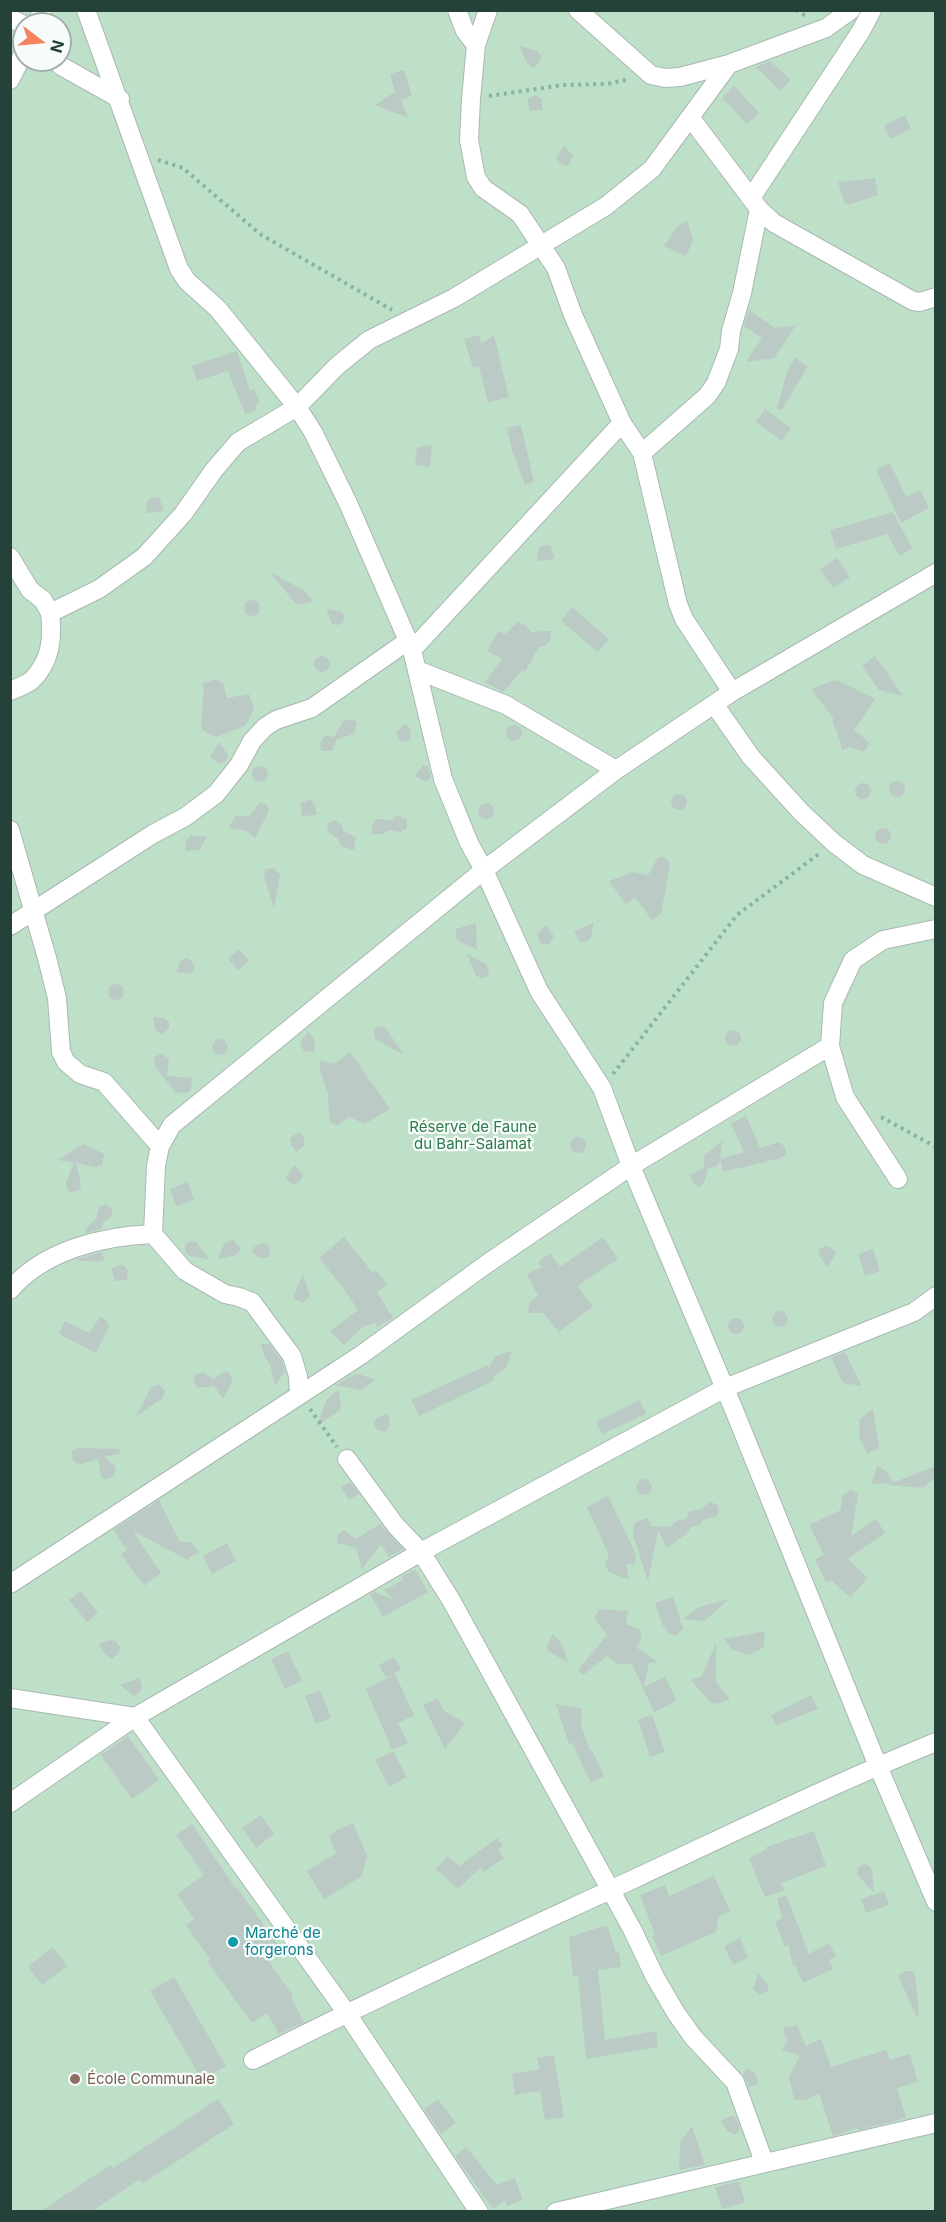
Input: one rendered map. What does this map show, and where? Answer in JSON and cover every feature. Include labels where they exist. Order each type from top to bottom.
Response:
[{"type":"street","points":[[86,10],[180,269],[187,280],[218,309],[297,407],[313,432],[348,503],[411,645],[443,779],[469,843],[484,870],[539,991],[602,1088],[631,1166],[725,1388],[878,1766],[936,1902]]},
{"type":"street","points":[[457,10],[465,31],[476,45]]},
{"type":"street","points":[[488,10],[476,45],[471,99],[469,140],[476,177],[483,188],[520,214],[556,268],[573,315],[622,423],[642,453],[678,604],[684,619],[732,692]]},
{"type":"street","points":[[578,10],[651,75],[665,78],[680,77],[729,64],[826,28],[851,10]]},
{"type":"street","points":[[642,453],[707,396],[716,383],[729,349],[731,331],[742,293],[755,204],[872,10]]},
{"type":"street","points":[[50,613],[99,589],[144,557],[183,514],[214,470],[238,442],[297,407],[337,366],[369,340],[454,298],[542,245],[606,206],[652,169],[729,64]]},
{"type":"street","points":[[71,72],[120,99]]},
{"type":"street","points":[[690,117],[755,204],[774,223],[914,301],[920,302],[936,297]]},
{"type":"street","points":[[10,926],[153,834],[185,817],[216,794],[238,765],[252,741],[265,727],[276,720],[312,708],[411,645],[622,423]]},
{"type":"street","points":[[10,557],[30,590],[43,600],[50,613],[53,634],[48,658],[31,680],[10,691]]},
{"type":"street","points":[[299,1395],[298,1376],[292,1356],[252,1302],[239,1296],[225,1294],[185,1271],[153,1234],[156,1167],[160,1146],[172,1125],[484,870],[616,770],[732,692],[936,573]]},
{"type":"street","points":[[417,670],[506,705],[616,770]]},
{"type":"street","points":[[714,704],[751,757],[801,812],[834,843],[863,866],[936,897]]},
{"type":"street","points":[[10,830],[57,998],[61,1052],[66,1062],[80,1074],[104,1082],[160,1146]]},
{"type":"street","points":[[898,1179],[845,1097],[830,1046],[833,1003],[853,960],[883,940],[936,929]]},
{"type":"street","points":[[10,1584],[361,1355],[488,1263],[631,1166],[830,1046]]},
{"type":"street","points":[[10,1290],[35,1267],[79,1245],[133,1235],[153,1234]]},
{"type":"street","points":[[10,1803],[135,1717],[421,1552],[725,1388],[914,1312],[936,1296]]},
{"type":"street","points":[[346,1460],[396,1526],[421,1552],[451,1600],[676,2013],[693,2037],[735,2082],[764,2162]]},
{"type":"street","points":[[10,1698],[135,1717],[346,2013],[479,2211]]},
{"type":"street","points":[[253,2060],[346,2013],[610,1890],[878,1766],[936,1742]]},
{"type":"street","points":[[556,2211],[936,2123]]},
{"type":"path","points":[[471,99],[563,85],[608,84],[651,75]]},
{"type":"path","points":[[139,154],[183,168],[260,234],[408,320]]},
{"type":"path","points":[[602,1088],[737,915],[834,843]]},
{"type":"path","points":[[874,1113],[936,1147]]},
{"type":"path","points":[[299,1395],[346,1460]]},
{"type":"green space","name":"Réserve de Faune du Bahr-Salamat","points":[[11,11],[935,11],[935,2211],[11,2212]]},
{"type":"building","points":[[520,46],[537,51],[542,57],[534,69],[526,62]]},
{"type":"building","points":[[770,61],[791,80],[780,91],[756,67]]},
{"type":"building","points":[[404,70],[412,96],[401,99],[408,118],[375,105],[395,92],[390,74]]},
{"type":"building","points":[[734,86],[759,113],[747,124],[722,98]]},
{"type":"building","points":[[535,95],[542,99],[542,110],[530,111],[527,99]]},
{"type":"building","points":[[905,115],[911,129],[890,139],[884,126]]},
{"type":"building","points":[[564,146],[573,156],[568,166],[561,164],[556,158]]},
{"type":"building","points":[[875,178],[878,195],[845,204],[838,182]]},
{"type":"building","points":[[687,220],[693,240],[686,256],[664,246],[678,226]]},
{"type":"building","points":[[749,310],[775,328],[796,325],[774,358],[746,362],[762,338],[744,326]]},
{"type":"building","points":[[479,335],[481,344],[494,335],[509,397],[488,403],[479,366],[473,368],[464,339]]},
{"type":"building","points":[[237,351],[250,391],[254,389],[260,403],[255,405],[256,410],[245,414],[228,371],[197,381],[192,366]]},
{"type":"building","points":[[795,358],[808,366],[782,410],[777,408],[788,369]]},
{"type":"building","points":[[765,409],[791,428],[782,441],[756,422]]},
{"type":"building","points":[[521,425],[534,482],[525,485],[512,450],[507,428]]},
{"type":"building","points":[[432,445],[430,467],[415,465],[417,448]]},
{"type":"building","points":[[890,463],[906,497],[920,490],[929,508],[901,523],[876,470]]},
{"type":"building","points":[[159,497],[164,511],[146,513],[147,501]]},
{"type":"building","points":[[893,512],[912,548],[900,556],[887,534],[836,549],[830,530]]},
{"type":"building","points":[[550,545],[555,559],[537,561],[538,549]]},
{"type":"building","points":[[837,558],[850,577],[833,588],[820,569]]},
{"type":"building","points":[[270,572],[305,591],[313,602],[300,605],[295,603]]},
{"type":"building","points":[[252,600],[258,602],[260,608],[258,614],[252,616],[246,614],[244,608],[246,602]]},
{"type":"building","points":[[572,607],[609,639],[598,652],[561,621]]},
{"type":"building","points":[[326,609],[342,612],[345,618],[343,623],[332,624]]},
{"type":"building","points":[[518,622],[525,625],[532,633],[551,631],[550,641],[539,647],[525,672],[522,670],[503,692],[485,682],[502,659],[487,651],[499,631],[505,634]]},
{"type":"building","points":[[322,656],[328,658],[330,664],[328,670],[322,672],[316,670],[314,664],[316,658]]},
{"type":"building","points":[[875,656],[903,696],[879,690],[862,666]]},
{"type":"building","points":[[216,679],[223,683],[227,698],[249,694],[254,709],[245,726],[216,737],[202,730],[204,687],[201,684]]},
{"type":"building","points":[[834,680],[875,699],[854,730],[869,742],[863,752],[850,747],[842,750],[833,718],[811,689]]},
{"type":"building","points":[[343,721],[357,721],[354,734],[337,739],[332,751],[322,751],[320,745],[322,739],[326,736],[334,737]]},
{"type":"building","points":[[405,723],[411,731],[410,741],[400,742],[396,732]]},
{"type":"building","points":[[514,725],[520,727],[522,733],[520,739],[514,741],[508,739],[506,733],[508,727]]},
{"type":"building","points":[[219,742],[228,755],[226,762],[219,764],[210,757]]},
{"type":"building","points":[[423,765],[428,766],[431,778],[425,782],[415,776]]},
{"type":"building","points":[[260,766],[266,768],[268,774],[266,780],[260,782],[254,780],[252,774],[254,768]]},
{"type":"building","points":[[897,781],[903,783],[905,789],[903,795],[897,797],[891,795],[889,789],[891,783]]},
{"type":"building","points":[[863,783],[869,785],[871,791],[869,797],[863,799],[857,797],[855,791],[857,785]]},
{"type":"building","points":[[679,794],[685,796],[687,802],[685,808],[679,810],[673,808],[671,802],[673,796]]},
{"type":"building","points":[[310,799],[315,805],[317,815],[302,816],[300,804]]},
{"type":"building","points":[[260,802],[267,805],[269,811],[255,838],[247,831],[229,828],[235,816],[250,816]]},
{"type":"building","points":[[486,803],[492,805],[494,811],[492,817],[486,819],[480,817],[478,811],[480,805]]},
{"type":"building","points":[[397,815],[407,819],[407,828],[401,832],[389,830],[383,834],[371,834],[372,825],[377,819],[392,820]]},
{"type":"building","points":[[336,820],[342,825],[343,831],[356,837],[354,850],[342,847],[338,839],[328,832],[327,823]]},
{"type":"building","points":[[883,828],[889,830],[891,836],[889,842],[883,844],[877,842],[875,836],[877,830]]},
{"type":"building","points":[[191,835],[207,837],[199,850],[185,851],[186,841]]},
{"type":"building","points":[[661,857],[667,859],[670,865],[661,914],[652,920],[635,897],[626,905],[609,881],[633,872],[648,875],[657,859]]},
{"type":"building","points":[[274,868],[280,875],[274,908],[264,876],[265,869]]},
{"type":"building","points":[[594,922],[591,938],[586,942],[580,942],[574,932]]},
{"type":"building","points":[[476,923],[477,950],[457,940],[456,935],[456,929]]},
{"type":"building","points":[[546,925],[554,936],[549,944],[541,944],[537,934]]},
{"type":"building","points":[[239,949],[249,961],[238,970],[228,959]]},
{"type":"building","points":[[467,954],[486,964],[489,970],[488,976],[482,978],[476,976]]},
{"type":"building","points":[[188,958],[195,965],[193,972],[189,974],[176,972],[181,960]]},
{"type":"building","points":[[116,984],[122,986],[124,992],[122,998],[116,1000],[110,998],[108,992],[110,986]]},
{"type":"building","points":[[153,1017],[164,1018],[169,1022],[169,1028],[162,1035],[155,1030]]},
{"type":"building","points":[[376,1027],[385,1027],[404,1055],[375,1039],[374,1032]]},
{"type":"building","points":[[733,1030],[739,1032],[741,1038],[739,1044],[733,1046],[727,1044],[725,1038],[727,1032]]},
{"type":"building","points":[[309,1032],[315,1041],[314,1052],[304,1051],[300,1045]]},
{"type":"building","points":[[220,1039],[226,1041],[228,1047],[226,1053],[220,1055],[214,1053],[212,1047],[214,1041]]},
{"type":"building","points":[[350,1052],[390,1109],[365,1124],[349,1117],[338,1125],[330,1122],[328,1094],[320,1071],[320,1061],[334,1064]]},
{"type":"building","points":[[161,1053],[169,1059],[167,1076],[193,1078],[190,1092],[175,1092],[155,1066],[154,1058]]},
{"type":"building","points":[[746,1116],[760,1148],[779,1142],[785,1147],[786,1154],[781,1158],[723,1172],[720,1159],[744,1152],[731,1123]]},
{"type":"building","points":[[300,1132],[304,1138],[304,1146],[296,1152],[290,1139]]},
{"type":"building","points":[[578,1137],[584,1139],[586,1145],[584,1151],[578,1153],[572,1151],[570,1145],[572,1139]]},
{"type":"building","points":[[723,1140],[719,1163],[715,1167],[708,1168],[704,1183],[699,1187],[694,1184],[689,1175],[704,1168],[704,1156]]},
{"type":"building","points":[[83,1144],[104,1154],[102,1165],[96,1167],[76,1163],[81,1184],[80,1190],[71,1192],[67,1189],[66,1182],[74,1163],[58,1160]]},
{"type":"building","points":[[295,1165],[303,1175],[300,1182],[293,1185],[286,1179]]},
{"type":"building","points":[[188,1182],[194,1200],[176,1206],[170,1189]]},
{"type":"building","points":[[105,1204],[112,1209],[112,1216],[103,1223],[102,1229],[85,1233],[87,1227],[96,1219],[99,1207]]},
{"type":"building","points":[[344,1237],[373,1273],[376,1270],[387,1284],[377,1292],[393,1318],[377,1327],[375,1323],[365,1325],[344,1345],[330,1331],[358,1310],[319,1258]]},
{"type":"building","points":[[603,1237],[618,1259],[577,1286],[593,1306],[559,1332],[543,1313],[528,1313],[530,1302],[538,1296],[527,1274],[542,1267],[538,1262],[550,1253],[560,1267]]},
{"type":"building","points":[[233,1239],[241,1250],[234,1256],[218,1259],[224,1244]]},
{"type":"building","points":[[192,1241],[196,1242],[210,1260],[187,1255],[185,1247]]},
{"type":"building","points":[[266,1243],[270,1250],[269,1257],[257,1257],[251,1250],[258,1244]]},
{"type":"building","points":[[826,1246],[832,1248],[836,1253],[827,1267],[819,1255],[819,1249]]},
{"type":"building","points":[[873,1249],[880,1271],[865,1276],[858,1254]]},
{"type":"building","points":[[102,1252],[104,1260],[95,1262],[74,1260]]},
{"type":"building","points":[[125,1266],[128,1270],[127,1280],[115,1281],[111,1268]]},
{"type":"building","points":[[303,1274],[310,1296],[303,1303],[293,1297]]},
{"type":"building","points":[[780,1311],[786,1313],[788,1319],[786,1325],[780,1327],[774,1325],[772,1319],[774,1313]]},
{"type":"building","points":[[100,1317],[106,1320],[109,1326],[96,1353],[59,1334],[65,1321],[89,1333]]},
{"type":"building","points":[[736,1318],[742,1320],[744,1326],[742,1332],[736,1334],[730,1332],[728,1326],[730,1320]]},
{"type":"building","points":[[261,1344],[269,1344],[282,1361],[285,1371],[275,1386],[270,1364],[264,1356]]},
{"type":"building","points":[[512,1351],[506,1368],[493,1377],[495,1380],[419,1416],[411,1400],[488,1365],[489,1368],[495,1356]]},
{"type":"building","points":[[845,1352],[862,1386],[843,1383],[831,1357]]},
{"type":"building","points":[[228,1371],[233,1380],[223,1399],[214,1386],[197,1388],[194,1381],[194,1376],[198,1373],[204,1373],[214,1380],[221,1373]]},
{"type":"building","points":[[359,1374],[375,1380],[362,1390],[336,1385],[349,1377]]},
{"type":"building","points":[[159,1384],[165,1391],[163,1398],[136,1416],[151,1387]]},
{"type":"building","points":[[338,1390],[340,1410],[316,1427],[327,1399]]},
{"type":"building","points":[[640,1400],[646,1414],[602,1434],[596,1422]]},
{"type":"building","points":[[873,1409],[879,1448],[867,1454],[859,1436],[860,1419]]},
{"type":"building","points":[[388,1413],[390,1423],[388,1429],[384,1432],[376,1429],[374,1423],[376,1418]]},
{"type":"building","points":[[79,1448],[120,1449],[120,1453],[104,1457],[115,1466],[113,1477],[105,1479],[101,1476],[98,1459],[81,1464],[76,1463],[73,1460],[72,1451]]},
{"type":"building","points":[[877,1466],[886,1471],[894,1483],[872,1484]]},
{"type":"building","points":[[936,1466],[936,1477],[923,1488],[887,1485]]},
{"type":"building","points":[[644,1479],[650,1481],[652,1487],[650,1493],[644,1495],[638,1493],[636,1487],[638,1481]]},
{"type":"building","points":[[350,1482],[359,1494],[349,1500],[341,1487]]},
{"type":"building","points":[[851,1490],[858,1494],[851,1536],[876,1519],[885,1533],[848,1559],[868,1578],[850,1597],[832,1581],[826,1583],[815,1559],[824,1555],[809,1525],[841,1510],[842,1496]]},
{"type":"building","points":[[608,1496],[636,1554],[635,1565],[626,1563],[629,1580],[609,1572],[605,1565],[609,1555],[587,1507]]},
{"type":"building","points":[[159,1500],[180,1542],[191,1542],[199,1553],[188,1558],[190,1561],[133,1531],[161,1573],[144,1586],[121,1554],[127,1550],[113,1530]]},
{"type":"building","points":[[710,1502],[719,1508],[717,1516],[691,1527],[686,1534],[667,1548],[658,1531],[648,1581],[633,1535],[634,1523],[648,1518],[651,1526],[670,1527],[677,1521],[686,1519],[690,1511],[699,1510]]},
{"type":"building","points":[[380,1524],[403,1549],[389,1557],[381,1544],[362,1569],[356,1548],[337,1543],[337,1535],[344,1530],[356,1539]]},
{"type":"building","points":[[227,1543],[236,1561],[212,1574],[203,1556]]},
{"type":"building","points":[[415,1569],[428,1592],[383,1617],[370,1594],[375,1592],[395,1601],[384,1590],[403,1580],[401,1577]]},
{"type":"building","points":[[81,1591],[98,1613],[87,1622],[69,1600]]},
{"type":"building","points":[[673,1597],[683,1628],[677,1636],[670,1634],[663,1626],[655,1603]]},
{"type":"building","points":[[729,1599],[704,1621],[683,1619],[699,1607]]},
{"type":"building","points":[[599,1609],[628,1611],[626,1624],[641,1630],[637,1648],[658,1662],[649,1663],[644,1687],[665,1677],[677,1701],[654,1712],[632,1664],[617,1664],[607,1656],[583,1675],[578,1670],[607,1635],[594,1618]]},
{"type":"building","points":[[765,1631],[764,1647],[749,1655],[732,1650],[724,1639]]},
{"type":"building","points":[[553,1634],[562,1644],[568,1663],[548,1651],[547,1646]]},
{"type":"building","points":[[109,1640],[115,1641],[120,1647],[119,1652],[112,1659],[98,1644]]},
{"type":"building","points":[[716,1643],[716,1682],[730,1699],[717,1704],[710,1702],[691,1680],[702,1676]]},
{"type":"building","points":[[288,1651],[302,1681],[285,1689],[271,1659]]},
{"type":"building","points":[[394,1657],[401,1670],[386,1678],[379,1665]]},
{"type":"building","points":[[395,1674],[414,1715],[398,1723],[408,1743],[392,1750],[366,1689]]},
{"type":"building","points":[[139,1678],[142,1685],[141,1691],[134,1696],[120,1685]]},
{"type":"building","points":[[320,1690],[331,1718],[316,1724],[305,1696]]},
{"type":"building","points":[[811,1695],[818,1709],[776,1725],[771,1715]]},
{"type":"building","points":[[438,1698],[443,1710],[465,1723],[445,1749],[423,1705]]},
{"type":"building","points":[[556,1704],[581,1708],[582,1721],[580,1722],[590,1751],[592,1750],[604,1776],[591,1783],[572,1743],[569,1744]]},
{"type":"building","points":[[652,1715],[665,1752],[650,1757],[638,1720]]},
{"type":"building","points":[[128,1736],[159,1780],[132,1799],[101,1755]]},
{"type":"building","points":[[393,1751],[407,1777],[389,1787],[375,1760]]},
{"type":"building","points":[[261,1815],[274,1834],[256,1848],[242,1828]]},
{"type":"building","points":[[353,1823],[367,1856],[362,1876],[324,1899],[307,1871],[336,1853],[329,1837],[335,1831]]},
{"type":"building","points":[[192,1824],[236,1889],[281,1949],[267,1959],[293,1996],[291,1998],[304,2022],[279,2034],[267,2013],[252,2023],[207,1961],[210,1959],[186,1925],[194,1919],[177,1894],[204,1875],[176,1835]]},
{"type":"building","points":[[814,1831],[826,1866],[781,1883],[784,1890],[765,1897],[749,1858],[767,1849],[766,1847]]},
{"type":"building","points":[[497,1838],[503,1845],[498,1850],[504,1858],[484,1872],[481,1867],[458,1889],[436,1869],[447,1856],[459,1866]]},
{"type":"building","points":[[864,1864],[872,1870],[874,1893],[857,1874],[858,1868]]},
{"type":"building","points":[[714,1876],[730,1911],[718,1917],[716,1932],[661,1956],[652,1936],[655,1935],[640,1895],[665,1885],[669,1896]]},
{"type":"building","points":[[884,1891],[889,1905],[866,1913],[861,1899]]},
{"type":"building","points":[[786,1895],[809,1954],[829,1943],[836,1956],[829,1960],[833,1969],[803,1983],[795,1965],[793,1966],[788,1944],[785,1947],[775,1922],[782,1918],[777,1898]]},
{"type":"building","points":[[607,1925],[616,1953],[619,1952],[621,1967],[598,1970],[605,2040],[656,2031],[658,2047],[586,2059],[578,1976],[573,1977],[569,1937]]},
{"type":"building","points":[[740,1938],[748,1958],[733,1965],[724,1946]]},
{"type":"building","points":[[53,1947],[67,1966],[42,1985],[28,1967]]},
{"type":"building","points":[[912,1971],[915,1975],[919,2015],[916,2016],[898,1975]]},
{"type":"building","points":[[758,1973],[768,1984],[768,1991],[760,1995],[753,1989]]},
{"type":"building","points":[[174,1977],[226,2066],[202,2080],[150,1991]]},
{"type":"building","points":[[796,2023],[806,2046],[821,2039],[831,2067],[886,2050],[890,2060],[910,2054],[918,2082],[897,2088],[906,2118],[833,2136],[819,2093],[805,2101],[794,2099],[789,2078],[799,2057],[782,2050],[788,2040],[784,2035],[784,2027],[795,2026]]},
{"type":"building","points":[[554,2055],[564,2117],[545,2120],[540,2091],[515,2095],[512,2074],[540,2069],[537,2058]]},
{"type":"building","points":[[747,2068],[756,2074],[758,2084],[749,2087],[743,2074]]},
{"type":"building","points":[[218,2099],[234,2124],[142,2184],[140,2179],[92,2211],[41,2211],[110,2165],[113,2168]]},
{"type":"building","points":[[438,2099],[456,2123],[441,2134],[424,2109]]},
{"type":"building","points":[[735,2116],[740,2129],[735,2135],[727,2130],[721,2121]]},
{"type":"building","points":[[692,2126],[705,2165],[679,2170],[680,2142]]},
{"type":"building","points":[[466,2147],[497,2185],[515,2178],[523,2200],[507,2206],[505,2200],[493,2209],[455,2156]]},
{"type":"building","points":[[739,2181],[745,2202],[722,2209],[715,2187]]},
{"type":"place","name":"Marché de forgerons","points":[[233,1942]]},
{"type":"place","name":"École Communale","points":[[75,2079]]}]
